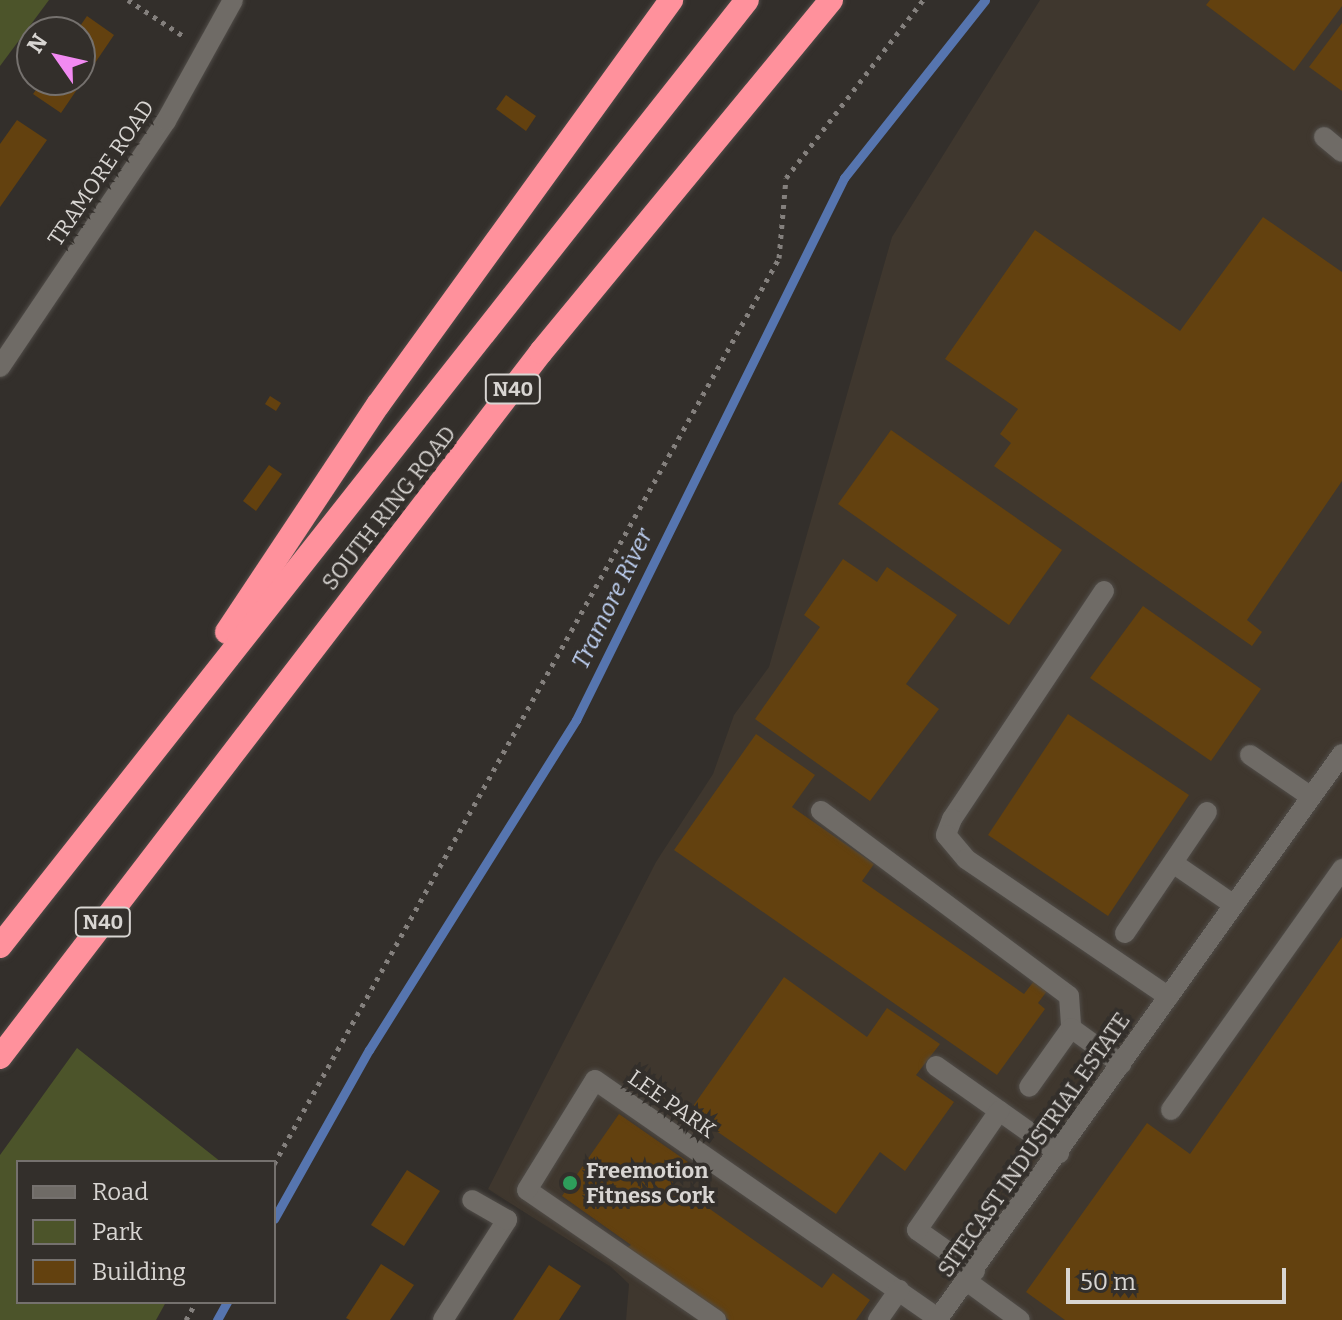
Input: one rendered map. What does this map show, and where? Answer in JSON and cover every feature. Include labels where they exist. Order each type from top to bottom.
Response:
[{"type":"highway","points":[[152,748],[370,417],[671,0]]},
{"type":"highway","name":"SOUTH RING ROAD","points":[[0,946],[152,748],[747,0]]},
{"type":"highway","name":"SOUTH RING ROAD","points":[[0,1057],[541,352],[830,2]]},
{"type":"street","name":"TRAMORE ROAD","points":[[0,367],[166,121],[233,0]]},
{"type":"street","points":[[1324,137],[1342,152]]},
{"type":"street","points":[[1104,591],[952,819],[946,835],[966,859],[1169,997]]},
{"type":"street","name":"SITECAST INDUSTRIAL ESTATE","points":[[937,1319],[972,1277],[1342,754]]},
{"type":"street","points":[[1250,755],[1311,797]]},
{"type":"street","points":[[821,811],[1069,996],[1071,1028],[1029,1087]]},
{"type":"street","points":[[1125,933],[1207,812]]},
{"type":"street","points":[[1173,863],[1234,905]]},
{"type":"street","points":[[1171,1110],[1342,869]]},
{"type":"street","points":[[1071,1028],[1121,1064]]},
{"type":"street","points":[[936,1066],[1059,1153]]},
{"type":"street","name":"LEE PARK","points":[[716,1320],[527,1190],[595,1080],[937,1319]]},
{"type":"street","points":[[999,1111],[917,1230],[1020,1320]]},
{"type":"street","points":[[443,1320],[507,1220],[472,1200]]},
{"type":"street","points":[[878,1320],[899,1290]]},
{"type":"path","points":[[128,0],[206,51]]},
{"type":"path","points":[[276,1160],[779,258],[786,178],[923,0]]},
{"type":"shaded area","points":[[1040,0],[1342,0],[1342,1320],[626,1320],[629,1284],[611,1267],[488,1189],[656,862],[713,774],[734,715],[769,667],[892,237]]},
{"type":"green space","points":[[0,0],[49,0],[37,16],[16,16],[16,44],[0,66]]},
{"type":"green space","points":[[77,1048],[218,1160],[16,1160],[16,1304],[165,1304],[156,1320],[0,1320],[0,1155]]},
{"type":"building","points":[[1210,0],[1342,0],[1342,6],[1294,71],[1206,5]]},
{"type":"building","points":[[96,22],[114,35],[96,61]]},
{"type":"building","points":[[1342,23],[1342,91],[1309,67]]},
{"type":"building","points":[[506,95],[536,116],[526,131],[496,109]]},
{"type":"building","points":[[36,96],[73,96],[61,113]]},
{"type":"building","points":[[17,120],[47,140],[0,207],[0,144]]},
{"type":"building","points":[[1263,217],[1342,272],[1342,481],[1247,620],[1262,632],[1252,646],[994,466],[1011,443],[1000,434],[1018,409],[945,359],[1035,230],[1180,331]]},
{"type":"building","points":[[270,396],[281,403],[276,411],[265,404]]},
{"type":"building","points":[[891,430],[1062,550],[1009,625],[838,504]]},
{"type":"building","points":[[269,465],[282,474],[256,511],[243,501]]},
{"type":"building","points":[[843,559],[877,582],[887,567],[957,615],[906,684],[939,709],[870,801],[755,719],[820,627],[804,615]]},
{"type":"building","points":[[1143,606],[1261,689],[1211,761],[1090,678]]},
{"type":"building","points":[[1068,714],[1189,795],[1108,916],[988,835]]},
{"type":"building","points":[[756,734],[815,775],[792,807],[874,864],[862,881],[1024,994],[1034,981],[1047,991],[1038,1003],[1045,1009],[997,1075],[674,850]]},
{"type":"building","points":[[1342,937],[1342,1320],[1065,1320],[1026,1292],[1147,1123],[1190,1154]]},
{"type":"building","points":[[784,977],[867,1037],[887,1008],[940,1044],[916,1075],[954,1102],[905,1171],[880,1152],[836,1214],[689,1112]]},
{"type":"building","points":[[619,1114],[688,1162],[673,1183],[822,1288],[833,1273],[870,1300],[856,1320],[729,1320],[625,1249],[631,1245],[562,1196]]},
{"type":"building","points":[[407,1170],[440,1191],[404,1246],[371,1225]]},
{"type":"building","points":[[381,1264],[414,1285],[390,1320],[346,1318]]},
{"type":"building","points":[[549,1265],[581,1286],[559,1320],[513,1320]]},
{"type":"waterway","name":"Tramore River","points":[[276,1215],[369,1050],[576,720],[844,178],[985,0]]},
{"type":"waterway","name":"Tramore River","points":[[217,1320],[226,1304]]},
{"type":"place","name":"Freemotion Fitness Cork","points":[[570,1183]]}]
